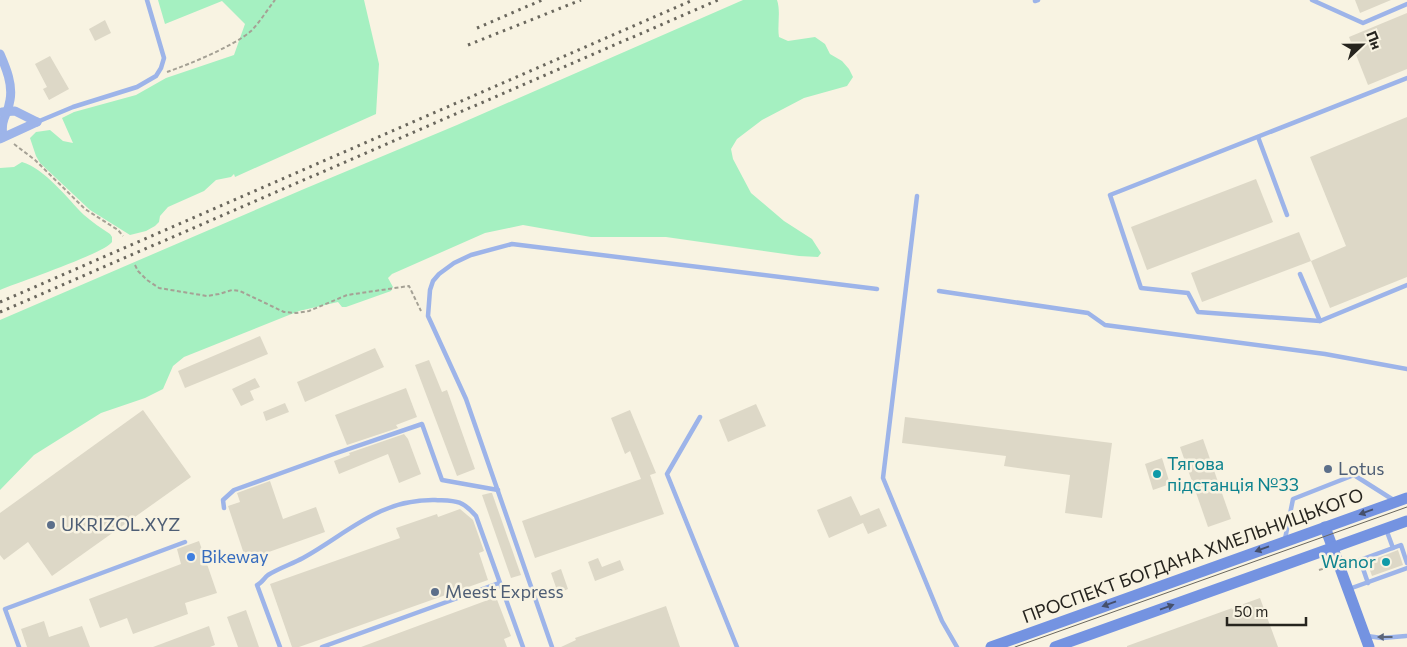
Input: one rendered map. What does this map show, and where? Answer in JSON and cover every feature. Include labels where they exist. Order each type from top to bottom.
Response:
[{"type":"main road","name":"ПРОСПЕКТ БОГДАНА ХМЕЛЬНИЦЬКОГО","points":[[991,647],[1401,500]]},
{"type":"main road","points":[[1055,647],[1407,521]]},
{"type":"main road","points":[[1325,527],[1369,647]]},
{"type":"street","points":[[0,54],[10,85],[10,100],[3,112],[2,138],[37,122]]},
{"type":"street","points":[[3,112],[15,111],[37,122]]},
{"type":"lane","points":[[37,122],[72,107],[137,87],[156,76],[164,58],[147,0]]},
{"type":"lane","points":[[1312,0],[1363,23],[1407,4]]},
{"type":"lane","points":[[1407,78],[1110,196],[1141,288],[1188,293],[1198,312],[1320,321],[1407,285]]},
{"type":"lane","points":[[1258,137],[1287,215]]},
{"type":"lane","points":[[917,196],[883,478],[942,621],[958,647]]},
{"type":"lane","points":[[552,647],[466,400],[428,316],[430,290],[433,281],[439,274],[454,263],[471,255],[512,244],[877,289]]},
{"type":"lane","points":[[1300,274],[1320,321]]},
{"type":"lane","points":[[938,291],[1088,312],[1105,325],[1325,354],[1407,369]]},
{"type":"lane","points":[[700,417],[667,474],[737,647]]},
{"type":"lane","points":[[224,508],[223,500],[234,490],[422,424],[442,480],[498,490]]},
{"type":"lane","points":[[1284,541],[1293,498],[1354,475],[1401,500]]},
{"type":"lane","points":[[280,647],[257,585],[267,576],[303,558],[368,516],[397,505],[418,500],[452,501],[466,505],[476,516],[523,647]]},
{"type":"lane","points":[[1385,528],[1393,548]]},
{"type":"lane","points":[[19,647],[5,609],[185,542]]},
{"type":"lane","points":[[1368,583],[1360,560],[1400,545],[1407,563]]},
{"type":"lane","points":[[1348,590],[1407,568]]},
{"type":"lane","points":[[322,647],[499,583]]},
{"type":"lane","points":[[1364,636],[1382,638],[1406,636]]},
{"type":"path","points":[[156,76],[185,66],[228,45],[251,31],[275,0]]},
{"type":"path","points":[[2,138],[18,146],[85,209],[118,230],[123,236]]},
{"type":"path","points":[[135,265],[147,280],[159,288],[207,296],[232,290],[240,291],[284,312],[296,313],[309,311],[347,295],[408,286],[418,307],[428,316]]},
{"type":"green space","points":[[158,0],[364,0],[379,64],[376,114],[235,177],[234,174],[231,177],[216,180],[204,191],[168,207],[160,216],[159,222],[155,226],[146,231],[130,235],[90,210],[40,163],[30,138],[36,132],[50,130],[63,141],[73,143],[62,118],[74,112],[136,95],[166,78],[234,55],[245,24],[222,1],[165,24]]},
{"type":"green space","points":[[743,0],[777,0],[779,9],[779,37],[788,41],[815,37],[825,44],[830,54],[842,61],[853,77],[847,86],[804,98],[762,120],[737,139],[731,149],[733,159],[751,193],[784,221],[812,239],[821,253],[818,257],[666,237],[591,237],[523,225],[485,233],[392,274],[388,278],[393,287],[391,291],[346,307],[342,307],[338,302],[299,311],[184,357],[173,366],[163,389],[145,398],[101,413],[34,455],[0,490],[0,320],[457,125]]},
{"type":"green space","points":[[22,162],[47,177],[84,215],[110,234],[112,242],[106,247],[78,260],[0,290],[0,168],[14,167]]},
{"type":"building","points":[[1355,0],[1391,0],[1360,13]]},
{"type":"building","points":[[1407,13],[1407,69],[1368,85],[1349,37]]},
{"type":"building","points":[[105,20],[111,33],[95,41],[89,29]]},
{"type":"building","points":[[50,56],[69,89],[49,100],[43,89],[47,87],[35,64]]},
{"type":"building","points":[[1407,117],[1407,277],[1330,308],[1311,261],[1346,246],[1310,157]]},
{"type":"building","points":[[1256,179],[1273,222],[1147,270],[1131,227]]},
{"type":"building","points":[[1299,232],[1311,261],[1202,302],[1191,273]]},
{"type":"building","points":[[260,336],[268,354],[185,388],[178,371]]},
{"type":"building","points":[[375,348],[384,367],[305,402],[297,382]]},
{"type":"building","points":[[429,360],[442,392],[447,390],[475,469],[457,476],[415,365]]},
{"type":"building","points":[[255,378],[260,387],[250,391],[254,400],[241,406],[232,389]]},
{"type":"building","points":[[406,388],[417,417],[396,425],[398,428],[347,445],[335,415]]},
{"type":"building","points":[[285,403],[289,412],[266,421],[263,412]]},
{"type":"building","points":[[756,404],[766,426],[728,442],[719,420]]},
{"type":"building","points":[[143,410],[191,477],[52,576],[28,542],[4,560],[0,555],[0,513]]},
{"type":"building","points":[[630,410],[656,473],[650,475],[664,514],[535,558],[522,521],[641,479],[630,451],[625,454],[611,418]]},
{"type":"building","points":[[905,417],[1112,443],[1102,518],[1065,513],[1070,475],[1004,466],[1006,456],[902,443]]},
{"type":"building","points":[[404,434],[408,439],[421,474],[399,483],[388,454],[339,474],[334,461],[350,455],[349,453]]},
{"type":"building","points":[[1203,439],[1231,519],[1208,527],[1180,447]]},
{"type":"building","name":"Тягова пiдстанцiя №33","points":[[1162,458],[1170,484],[1153,490],[1145,464]]},
{"type":"building","points":[[270,481],[283,519],[316,507],[325,532],[246,560],[228,506],[240,502],[237,493]]},
{"type":"building","points":[[492,493],[521,575],[511,578],[482,495]]},
{"type":"building","points":[[851,496],[860,516],[879,508],[887,526],[868,534],[863,523],[829,538],[817,510]]},
{"type":"building","points":[[460,509],[473,520],[484,551],[479,553],[488,580],[299,647],[292,647],[270,584],[400,538],[396,528],[437,514],[438,517]]},
{"type":"building","points":[[199,541],[217,593],[185,603],[188,614],[133,634],[127,618],[100,628],[89,599],[181,564],[177,549]]},
{"type":"building","name":"Wanor","points":[[1398,550],[1403,565],[1372,576],[1367,562]]},
{"type":"building","points":[[598,558],[602,567],[620,560],[624,570],[595,581],[588,562]]},
{"type":"building","points":[[561,569],[568,589],[558,593],[551,573]]},
{"type":"building","points":[[496,597],[511,636],[504,639],[507,647],[361,647]]},
{"type":"building","points":[[1260,598],[1278,647],[1127,647],[1127,646]]},
{"type":"building","points":[[666,606],[680,647],[561,647],[576,640],[575,638]]},
{"type":"building","points":[[246,610],[259,647],[238,647],[227,617]]},
{"type":"building","points":[[44,621],[49,637],[82,626],[90,647],[27,647],[21,629]]},
{"type":"building","points":[[209,626],[215,645],[210,647],[153,647]]},
{"type":"tram line","points":[[1015,647],[1407,507]]},
{"type":"railway","points":[[477,28],[542,0]]},
{"type":"railway","points":[[468,45],[581,0]]},
{"type":"railway","points":[[0,302],[693,0]]},
{"type":"railway","points":[[0,312],[718,0]]},
{"type":"place","name":"Lotus","points":[[1328,469]]},
{"type":"place","name":"Тягова пiдстанцiя №33","points":[[1157,474]]},
{"type":"place","name":"UKRIZOL.XYZ","points":[[51,525]]},
{"type":"place","name":"Bikeway","points":[[191,557]]},
{"type":"place","name":"Wanor","points":[[1386,562]]},
{"type":"place","name":"Meest Express","points":[[435,592]]}]
